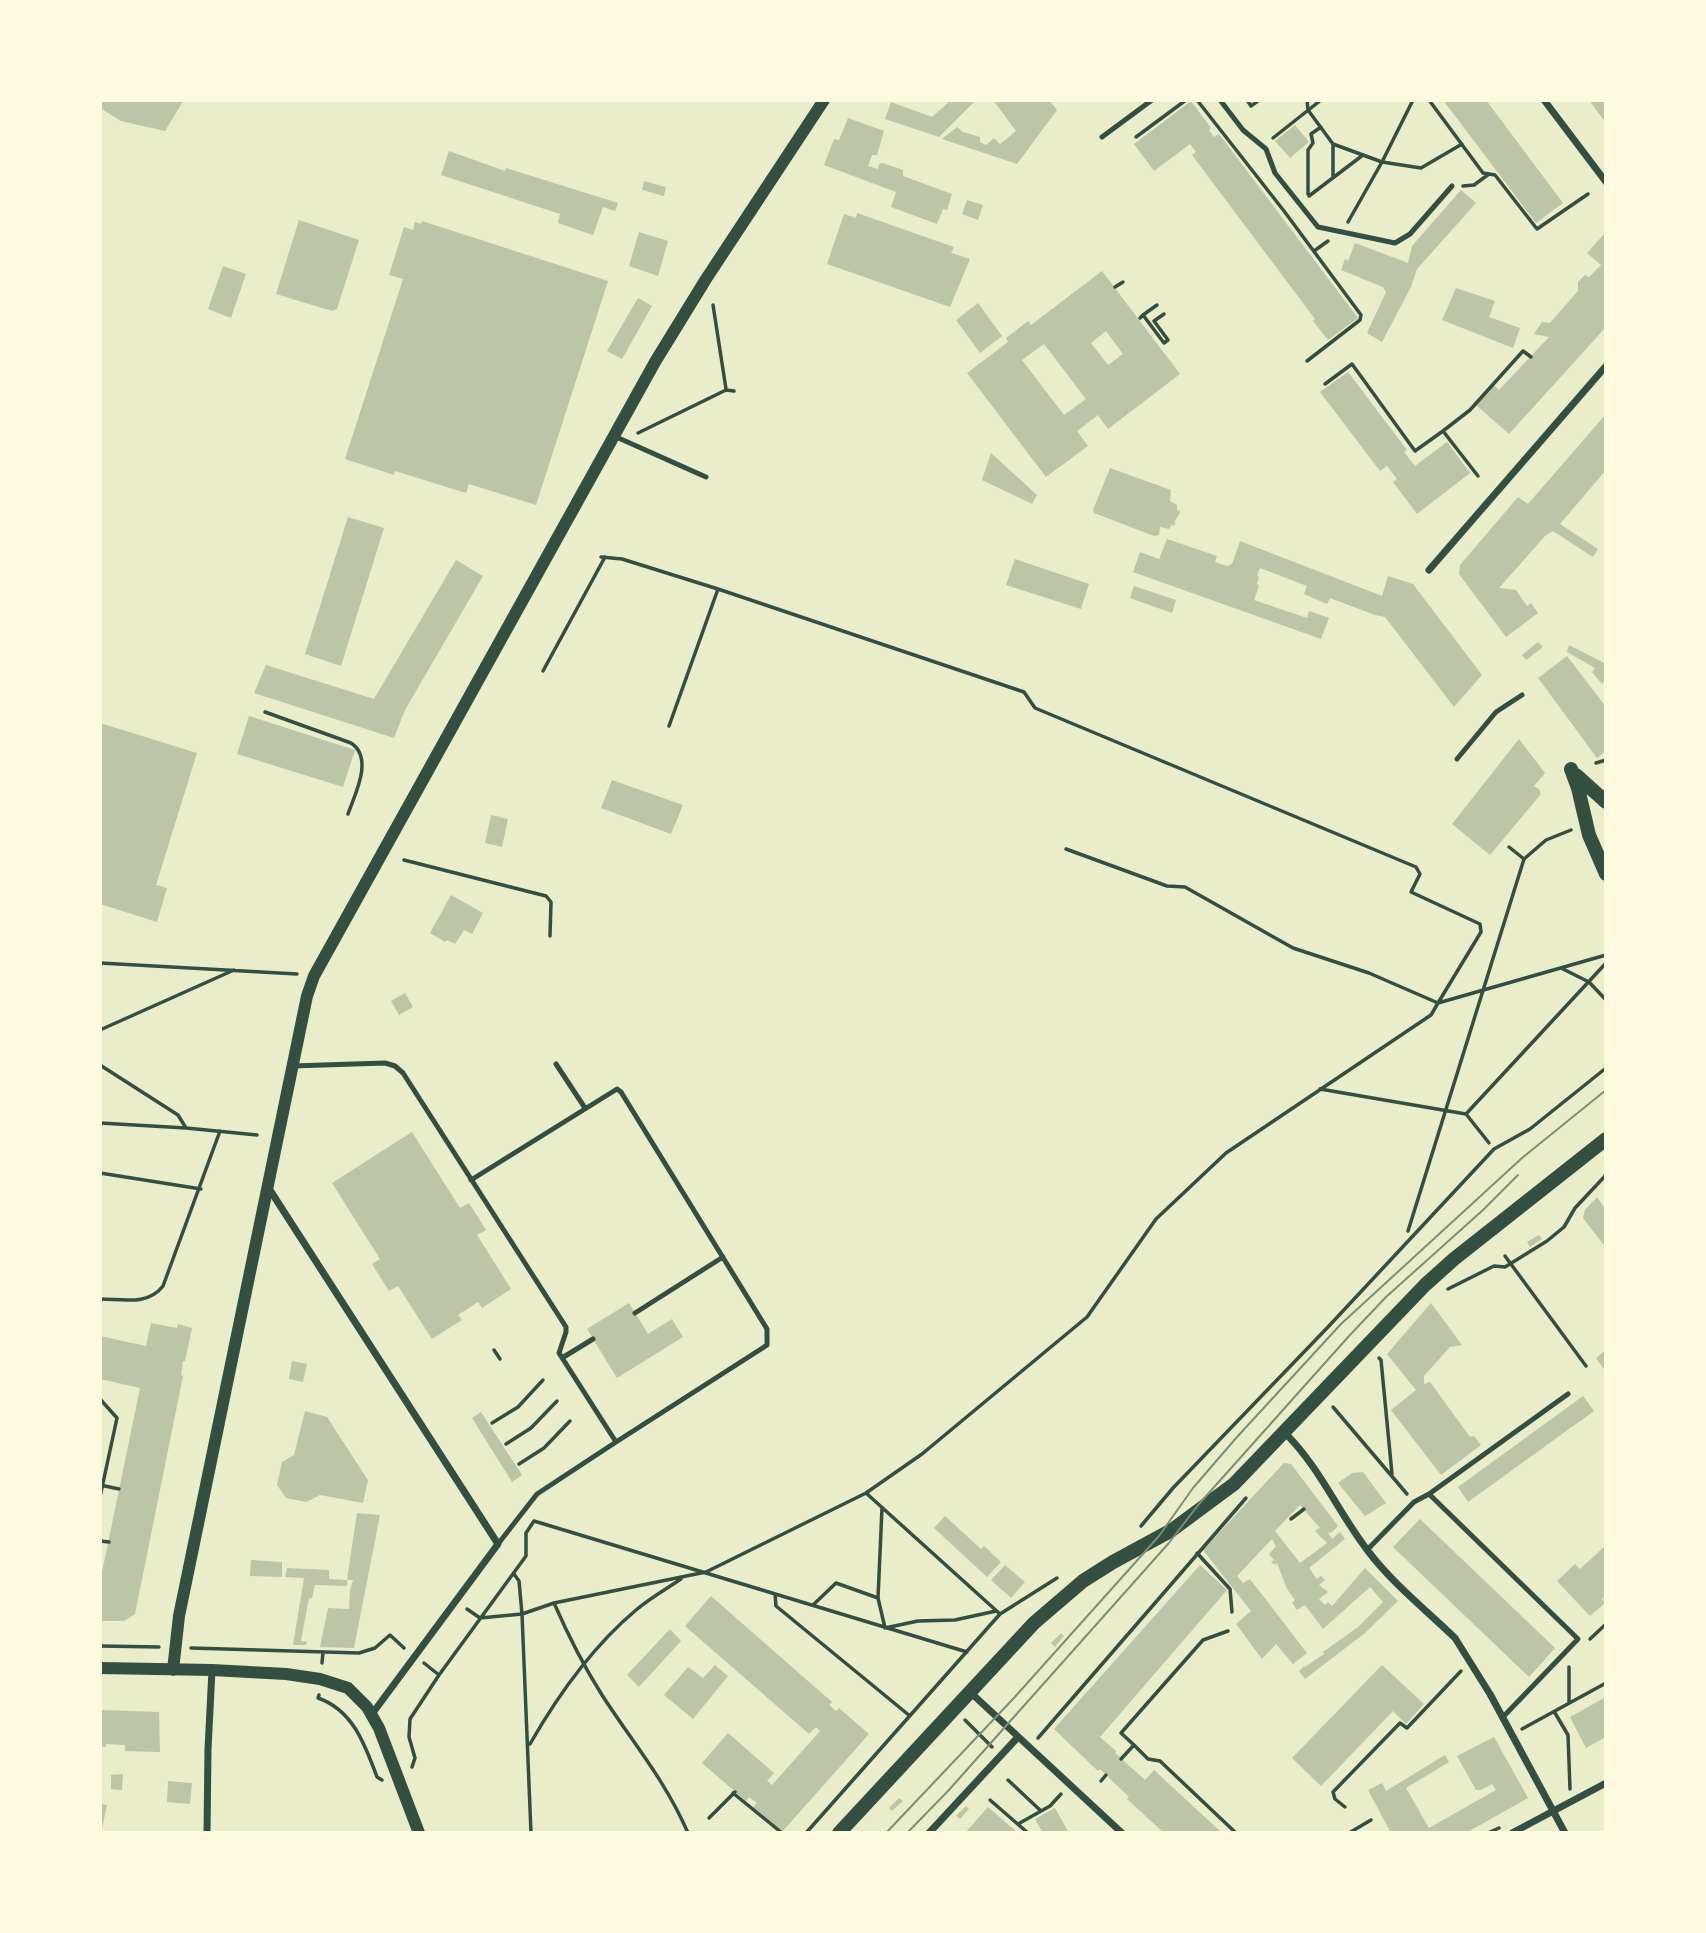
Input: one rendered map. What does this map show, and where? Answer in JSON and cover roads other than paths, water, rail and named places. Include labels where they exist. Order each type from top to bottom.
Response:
[{"type":"main road","points":[[1606,802],[1571,769],[1589,835],[1606,874]]},
{"type":"main road","points":[[839,1833],[1056,1602],[1113,1562],[1172,1530],[1234,1484],[1424,1285],[1606,1139]]},
{"type":"street","points":[[173,1670],[179,1616],[292,1066],[314,976],[688,307],[824,100]]},
{"type":"street","points":[[1544,100],[1606,182]]},
{"type":"street","points":[[1429,570],[1606,366]]},
{"type":"street","points":[[267,1185],[498,1544],[372,1714]]},
{"type":"street","points":[[1284,1433],[1311,1460],[1326,1490],[1367,1550],[1455,1638],[1484,1683],[1564,1833]]},
{"type":"street","points":[[100,1668],[286,1674],[328,1681],[351,1690],[372,1714],[419,1833]]},
{"type":"street","points":[[207,1833],[212,1670]]},
{"type":"street","points":[[970,1692],[1122,1833]]},
{"type":"street","points":[[929,1833],[1018,1737]]},
{"type":"street","points":[[1512,1833],[1606,1783]]},
{"type":"lane","points":[[1102,137],[1152,100]]},
{"type":"lane","points":[[1220,100],[1243,130],[1263,146],[1271,158],[1275,173],[1311,222],[1327,231],[1395,243],[1410,234],[1452,186]]},
{"type":"lane","points":[[614,436],[706,477]]},
{"type":"lane","points":[[1457,759],[1496,712],[1522,695]]},
{"type":"lane","points":[[292,1066],[379,1063],[395,1066],[403,1073],[566,1327],[559,1349],[562,1358],[616,1442]]},
{"type":"lane","points":[[556,1064],[585,1108]]},
{"type":"lane","points":[[471,1180],[617,1089],[767,1329],[767,1345],[537,1494],[498,1544]]},
{"type":"lane","points":[[635,1313],[723,1257]]},
{"type":"lane","points":[[562,1358],[593,1339]]},
{"type":"lane","points":[[1367,1550],[1414,1502],[1568,1394]]},
{"type":"lane","points":[[1429,1494],[1578,1639],[1502,1718]]},
{"type":"tram line","points":[[886,1833],[1013,1699],[1159,1536],[1193,1488],[1341,1324],[1522,1158],[1606,1090]]},
{"type":"tram line","points":[[907,1833],[948,1791],[1168,1544],[1199,1504],[1349,1336],[1386,1297],[1518,1175]]}]
